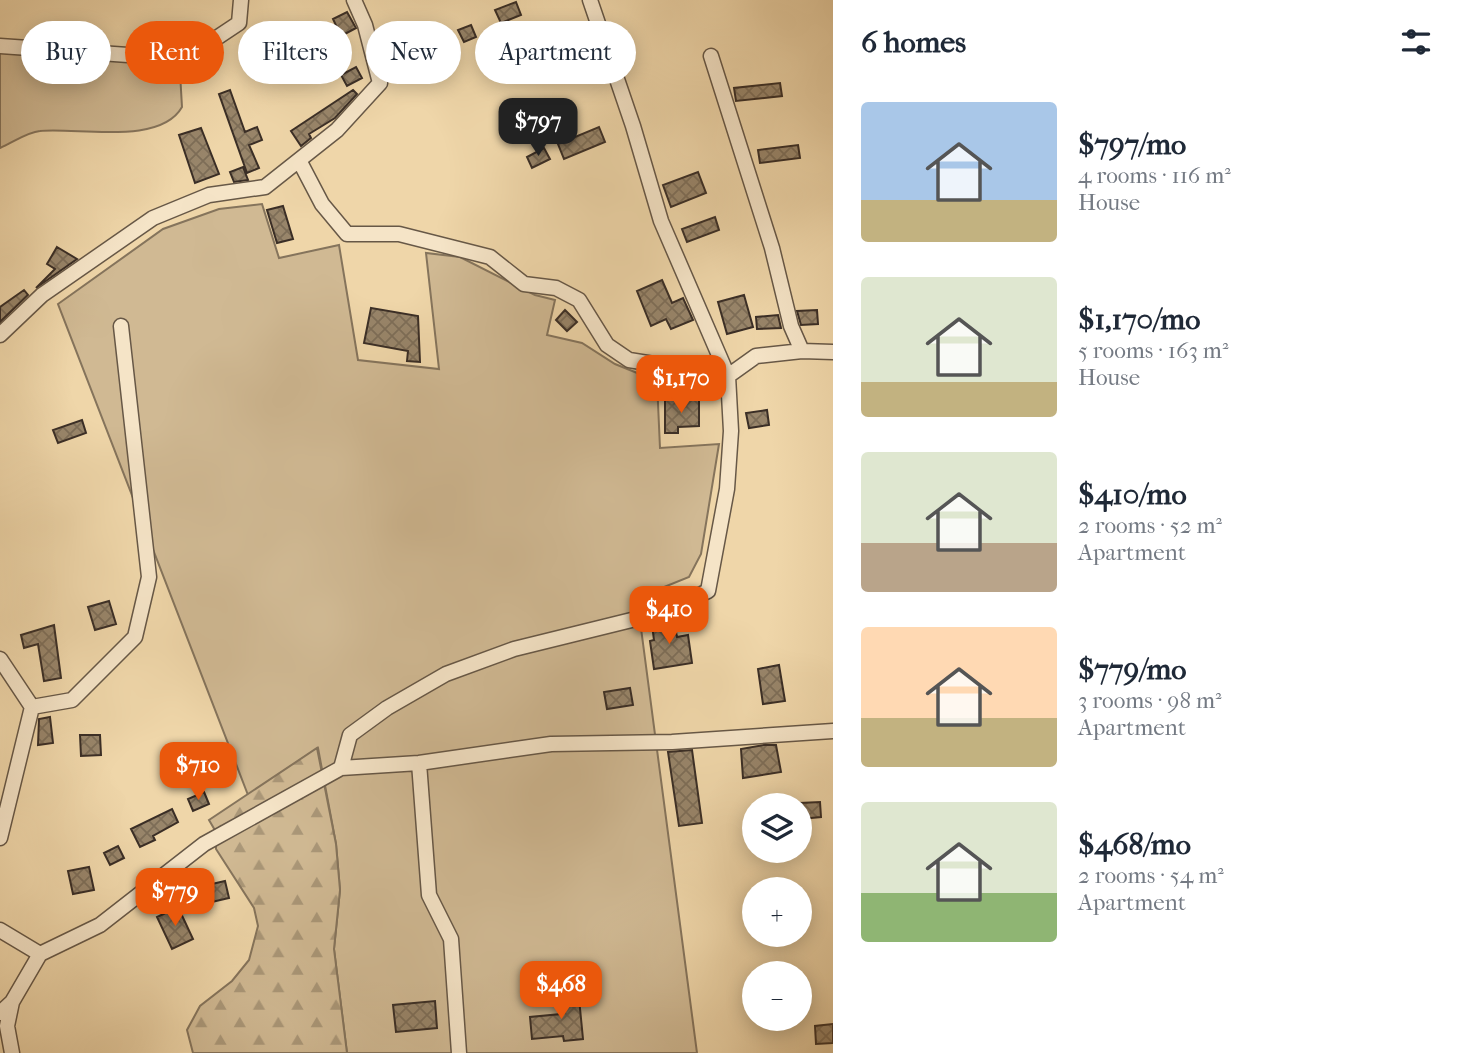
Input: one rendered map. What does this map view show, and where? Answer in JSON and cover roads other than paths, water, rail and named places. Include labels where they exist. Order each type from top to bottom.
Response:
[{"type":"street","points":[[0,46],[185,59],[239,23],[241,0]]},
{"type":"street","points":[[0,335],[42,295],[153,218],[209,195],[265,187],[300,162],[337,130],[380,83],[365,25],[354,0]]},
{"type":"street","points":[[341,768],[351,735],[387,708],[446,674],[514,649],[660,613],[708,592],[727,489],[731,431],[728,376],[661,220],[633,126],[590,0]]},
{"type":"street","points":[[711,57],[772,248],[791,326],[802,351]]},
{"type":"street","points":[[300,162],[322,204],[347,234],[399,234],[490,257],[524,284],[556,288],[579,300],[607,345],[629,360],[728,376],[756,356],[802,351],[833,352]]},
{"type":"street","points":[[32,707],[72,700],[135,637],[149,577],[121,326]]},
{"type":"street","points":[[0,659],[32,707],[0,838]]},
{"type":"street","points":[[0,1013],[12,1002],[40,954],[100,925],[204,845],[341,768],[419,763],[551,744],[673,742],[833,731]]},
{"type":"street","points":[[419,763],[429,895],[451,939],[459,1053]]},
{"type":"street","points":[[0,930],[40,954]]},
{"type":"street","points":[[12,1002],[7,1026],[12,1053]]}]
